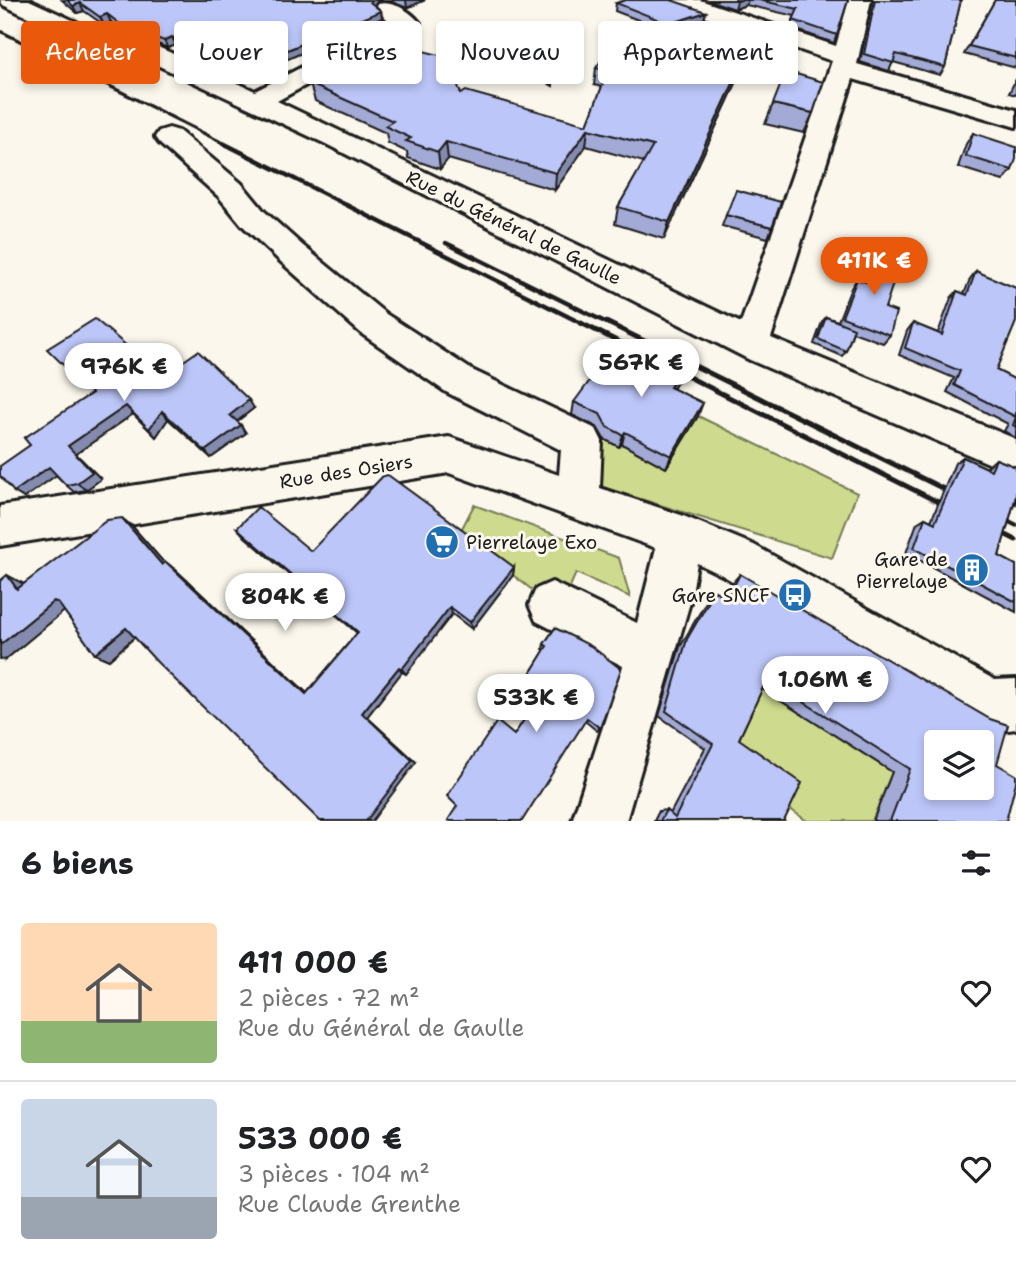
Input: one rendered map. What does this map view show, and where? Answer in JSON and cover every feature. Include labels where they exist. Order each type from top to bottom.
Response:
[{"type":"street","name":"Rue du Général de Gaulle","points":[[11,0],[102,43],[149,52],[336,138],[751,344],[1016,457]]},
{"type":"street","points":[[678,0],[845,63],[1016,119]]},
{"type":"street","points":[[751,344],[845,63],[859,0]]},
{"type":"street","points":[[256,101],[321,67],[407,29],[408,23],[386,9]]},
{"type":"street","points":[[169,136],[230,190],[253,218],[291,253],[374,324],[459,381],[582,441],[578,500]]},
{"type":"street","name":"Rue des Osiers","points":[[0,526],[449,455],[681,535],[738,560],[989,704],[1016,704]]},
{"type":"street","points":[[599,821],[668,599],[681,535]]},
{"type":"street","points":[[552,605],[650,654]]},
{"type":"green space","points":[[698,416],[857,493],[832,558],[592,484],[598,436],[619,447],[622,444],[666,468]]},
{"type":"green space","points":[[474,505],[619,558],[630,597],[576,573],[562,605],[552,605],[459,534]]},
{"type":"green space","points":[[756,685],[892,772],[872,821],[807,821],[721,760]]},
{"type":"building","points":[[67,0],[371,0],[381,11],[357,21],[302,21],[302,44],[288,50],[288,21],[174,21],[174,38],[164,41],[160,39],[160,21],[116,21],[107,14],[100,17],[80,3],[73,6]]},
{"type":"building","points":[[626,0],[671,0],[706,12],[678,21],[661,21],[616,3]]},
{"type":"building","points":[[759,0],[848,0],[837,35],[793,20],[798,9]]},
{"type":"building","points":[[875,0],[961,0],[945,67],[896,54],[893,63],[864,54]]},
{"type":"building","points":[[995,0],[1016,0],[1016,58],[969,46]]},
{"type":"building","points":[[422,51],[436,54],[436,84],[457,84],[461,94],[466,91],[587,125],[603,84],[733,84],[669,222],[618,207],[653,146],[588,129],[556,173],[446,142],[438,152],[406,141],[411,138],[385,126],[393,121],[310,84],[422,84]]},
{"type":"building","points":[[798,75],[823,82],[813,113],[773,104],[781,84],[798,84]]},
{"type":"building","points":[[973,133],[1016,147],[1012,170],[966,156]]},
{"type":"building","points":[[736,190],[781,202],[772,227],[726,215]]},
{"type":"building","points":[[877,252],[899,265],[885,308],[896,312],[890,335],[842,317],[857,279],[866,282]]},
{"type":"building","points":[[976,271],[1016,288],[1016,322],[996,370],[1016,380],[1016,417],[954,385],[960,371],[905,348],[913,323],[942,335],[957,291],[967,295]]},
{"type":"building","points":[[826,317],[854,328],[846,351],[818,339]]},
{"type":"building","points":[[95,319],[162,376],[198,351],[249,400],[230,415],[241,425],[205,451],[162,411],[149,429],[126,406],[68,446],[92,472],[77,483],[66,485],[49,467],[14,492],[0,476],[0,466],[30,445],[24,438],[92,393],[47,349]]},
{"type":"building","points":[[631,343],[683,368],[670,387],[703,403],[671,456],[625,432],[623,435],[607,427],[600,414],[574,402],[608,356],[618,361]]},
{"type":"building","points":[[963,457],[991,470],[996,459],[1016,467],[1016,496],[999,556],[1016,565],[1016,602],[914,548],[925,518],[935,523]]},
{"type":"building","points":[[388,475],[514,567],[470,622],[450,607],[402,669],[399,667],[362,713],[412,760],[366,821],[320,821],[157,662],[126,628],[95,654],[59,604],[54,601],[0,645],[0,581],[7,575],[17,589],[107,520],[122,518],[162,565],[166,562],[306,694],[358,632],[237,528],[258,507],[311,551],[383,476]]},
{"type":"building","points":[[740,574],[990,719],[1008,725],[997,764],[1016,775],[1006,821],[890,821],[910,769],[767,679],[739,739],[802,783],[784,821],[660,821],[666,810],[675,818],[713,744],[666,711],[687,639],[715,591],[727,599]]},
{"type":"building","points":[[555,628],[591,646],[621,669],[600,728],[587,718],[522,821],[448,820],[457,806],[447,796],[497,721],[514,735],[547,685],[531,672]]},
{"type":"railway","points":[[0,31],[227,145]]},
{"type":"railway","points":[[223,143],[583,324]]},
{"type":"railway","points":[[446,243],[609,324]]},
{"type":"railway","points":[[579,322],[956,511]]},
{"type":"railway","points":[[606,322],[960,497]]},
{"type":"railway","points":[[992,513],[1016,525]]},
{"type":"railway","points":[[988,526],[1016,540]]},
{"type":"place","name":"Pierrelaye Exo","points":[[442,542]]},
{"type":"place","name":"Gare de Pierrelaye","points":[[972,570]]},
{"type":"place","name":"Gare SNCF","points":[[795,595]]}]
